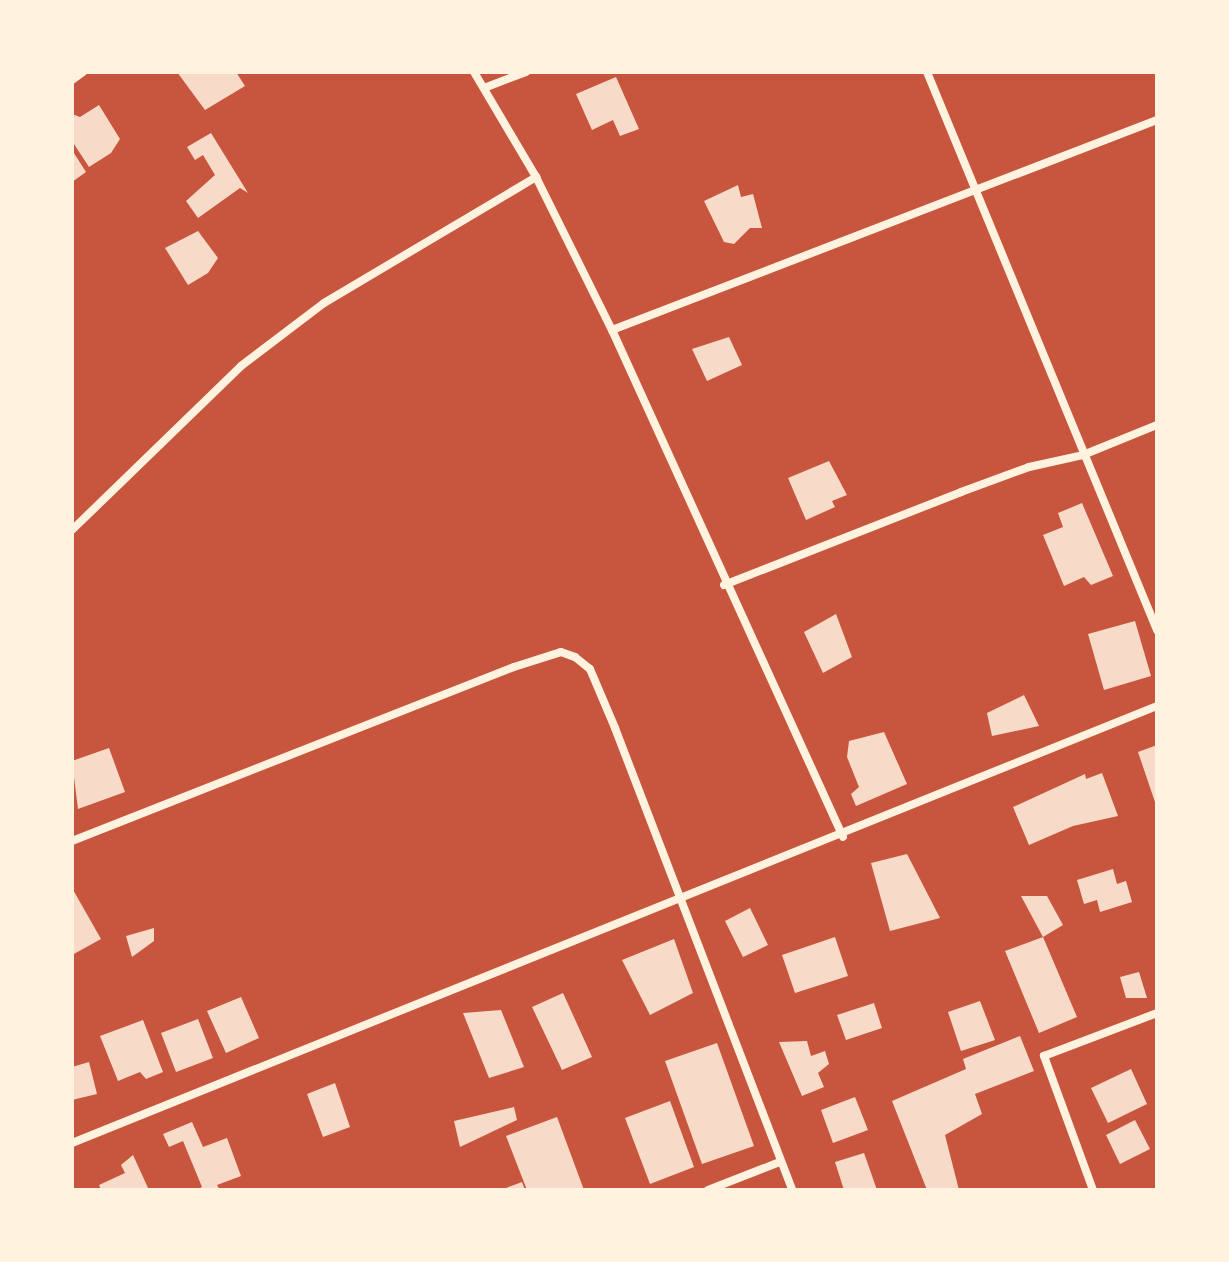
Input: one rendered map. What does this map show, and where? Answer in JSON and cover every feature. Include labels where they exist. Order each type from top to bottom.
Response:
[{"type":"street","points":[[72,80],[83,72]]},
{"type":"street","points":[[474,72],[536,177],[612,330],[724,585],[843,837]]},
{"type":"street","points":[[484,88],[526,72]]},
{"type":"street","points":[[927,72],[1157,630]]},
{"type":"street","points":[[612,330],[1157,120]]},
{"type":"street","points":[[72,530],[241,366],[324,303],[536,177]]},
{"type":"street","points":[[724,585],[961,492],[1029,467],[1083,455],[1157,425]]},
{"type":"street","points":[[72,841],[561,652],[590,669],[682,898],[792,1190]]},
{"type":"street","points":[[72,1143],[682,898],[843,837],[1157,706]]},
{"type":"street","points":[[1093,1190],[1044,1056],[1157,1013]]},
{"type":"street","points":[[708,1190],[780,1162]]},
{"type":"building","points":[[177,72],[236,72],[245,86],[205,110]]},
{"type":"building","points":[[616,77],[639,129],[620,136],[613,120],[592,130],[576,94]]},
{"type":"building","points":[[99,105],[120,139],[111,153],[89,167],[72,141],[72,114],[80,117]]},
{"type":"building","points":[[211,133],[248,193],[240,188],[198,218],[186,201],[215,175],[203,155],[195,160],[187,147]]},
{"type":"building","points":[[72,150],[86,172],[72,182]]},
{"type":"building","points":[[738,185],[741,197],[753,194],[762,228],[750,228],[734,244],[724,242],[704,201]]},
{"type":"building","points":[[198,231],[218,258],[208,273],[188,285],[165,248]]},
{"type":"building","points":[[729,337],[742,365],[707,381],[692,349]]},
{"type":"building","points":[[829,461],[847,495],[832,501],[835,507],[806,520],[788,478]]},
{"type":"building","points":[[1082,503],[1113,576],[1091,585],[1084,577],[1064,586],[1043,535],[1063,527],[1058,513]]},
{"type":"building","points":[[836,614],[852,657],[823,673],[804,632]]},
{"type":"building","points":[[1135,621],[1151,676],[1104,690],[1088,634]]},
{"type":"building","points":[[1024,695],[1039,726],[992,736],[987,713]]},
{"type":"building","points":[[884,732],[907,784],[856,806],[851,794],[859,787],[847,757],[849,741]]},
{"type":"building","points":[[1157,745],[1157,805],[1156,805],[1138,752]]},
{"type":"building","points":[[109,748],[125,792],[78,809],[72,761]]},
{"type":"building","points":[[1102,773],[1118,816],[1073,826],[1029,845],[1013,807],[1085,774],[1086,779]]},
{"type":"building","points":[[907,854],[940,918],[890,931],[871,863]]},
{"type":"building","points":[[1113,869],[1117,884],[1126,881],[1132,902],[1100,912],[1097,900],[1084,904],[1077,880]]},
{"type":"building","points":[[72,888],[101,939],[72,955]]},
{"type":"building","points":[[1021,896],[1047,896],[1063,925],[1043,937]]},
{"type":"building","points":[[750,908],[768,945],[743,957],[725,921]]},
{"type":"building","points":[[154,928],[154,941],[132,957],[126,936]]},
{"type":"building","points":[[835,937],[848,976],[795,993],[782,955]]},
{"type":"building","points":[[1043,937],[1077,1017],[1039,1033],[1005,951]]},
{"type":"building","points":[[674,939],[693,993],[650,1015],[622,960]]},
{"type":"building","points":[[1139,972],[1147,998],[1126,998],[1120,977]]},
{"type":"building","points":[[563,993],[592,1057],[562,1070],[532,1007]]},
{"type":"building","points":[[241,997],[259,1038],[226,1053],[207,1011]]},
{"type":"building","points":[[980,1001],[995,1040],[961,1051],[948,1012]]},
{"type":"building","points":[[874,1003],[882,1028],[846,1040],[837,1015]]},
{"type":"building","points":[[501,1010],[524,1067],[489,1078],[463,1013]]},
{"type":"building","points":[[198,1019],[213,1058],[176,1072],[161,1033]]},
{"type":"building","points":[[143,1020],[163,1072],[146,1079],[140,1072],[118,1081],[100,1036]]},
{"type":"building","points":[[1020,1036],[1034,1071],[975,1094],[982,1114],[945,1135],[959,1190],[927,1190],[892,1101],[966,1069],[963,1059]]},
{"type":"building","points":[[807,1041],[811,1056],[825,1051],[829,1064],[818,1073],[824,1087],[802,1096],[779,1042]]},
{"type":"building","points":[[717,1043],[754,1146],[702,1164],[665,1061]]},
{"type":"building","points":[[89,1062],[97,1094],[72,1100],[72,1067]]},
{"type":"building","points":[[1131,1069],[1147,1104],[1108,1123],[1091,1088]]},
{"type":"building","points":[[335,1083],[350,1127],[323,1137],[307,1094]]},
{"type":"building","points":[[855,1097],[868,1130],[833,1143],[821,1110]]},
{"type":"building","points":[[670,1101],[694,1167],[650,1184],[625,1118]]},
{"type":"building","points":[[514,1107],[517,1120],[460,1147],[454,1121]]},
{"type":"building","points":[[557,1117],[584,1190],[527,1190],[506,1136]]},
{"type":"building","points":[[1135,1120],[1150,1149],[1120,1164],[1106,1135]]},
{"type":"building","points":[[192,1122],[203,1147],[227,1138],[241,1176],[217,1185],[220,1190],[196,1190],[202,1187],[183,1141],[169,1147],[163,1134]]},
{"type":"building","points":[[864,1153],[877,1190],[844,1190],[835,1162]]},
{"type":"building","points":[[133,1155],[149,1190],[101,1190],[99,1185],[125,1173],[121,1165]]},
{"type":"building","points":[[522,1182],[525,1190],[501,1190]]}]
